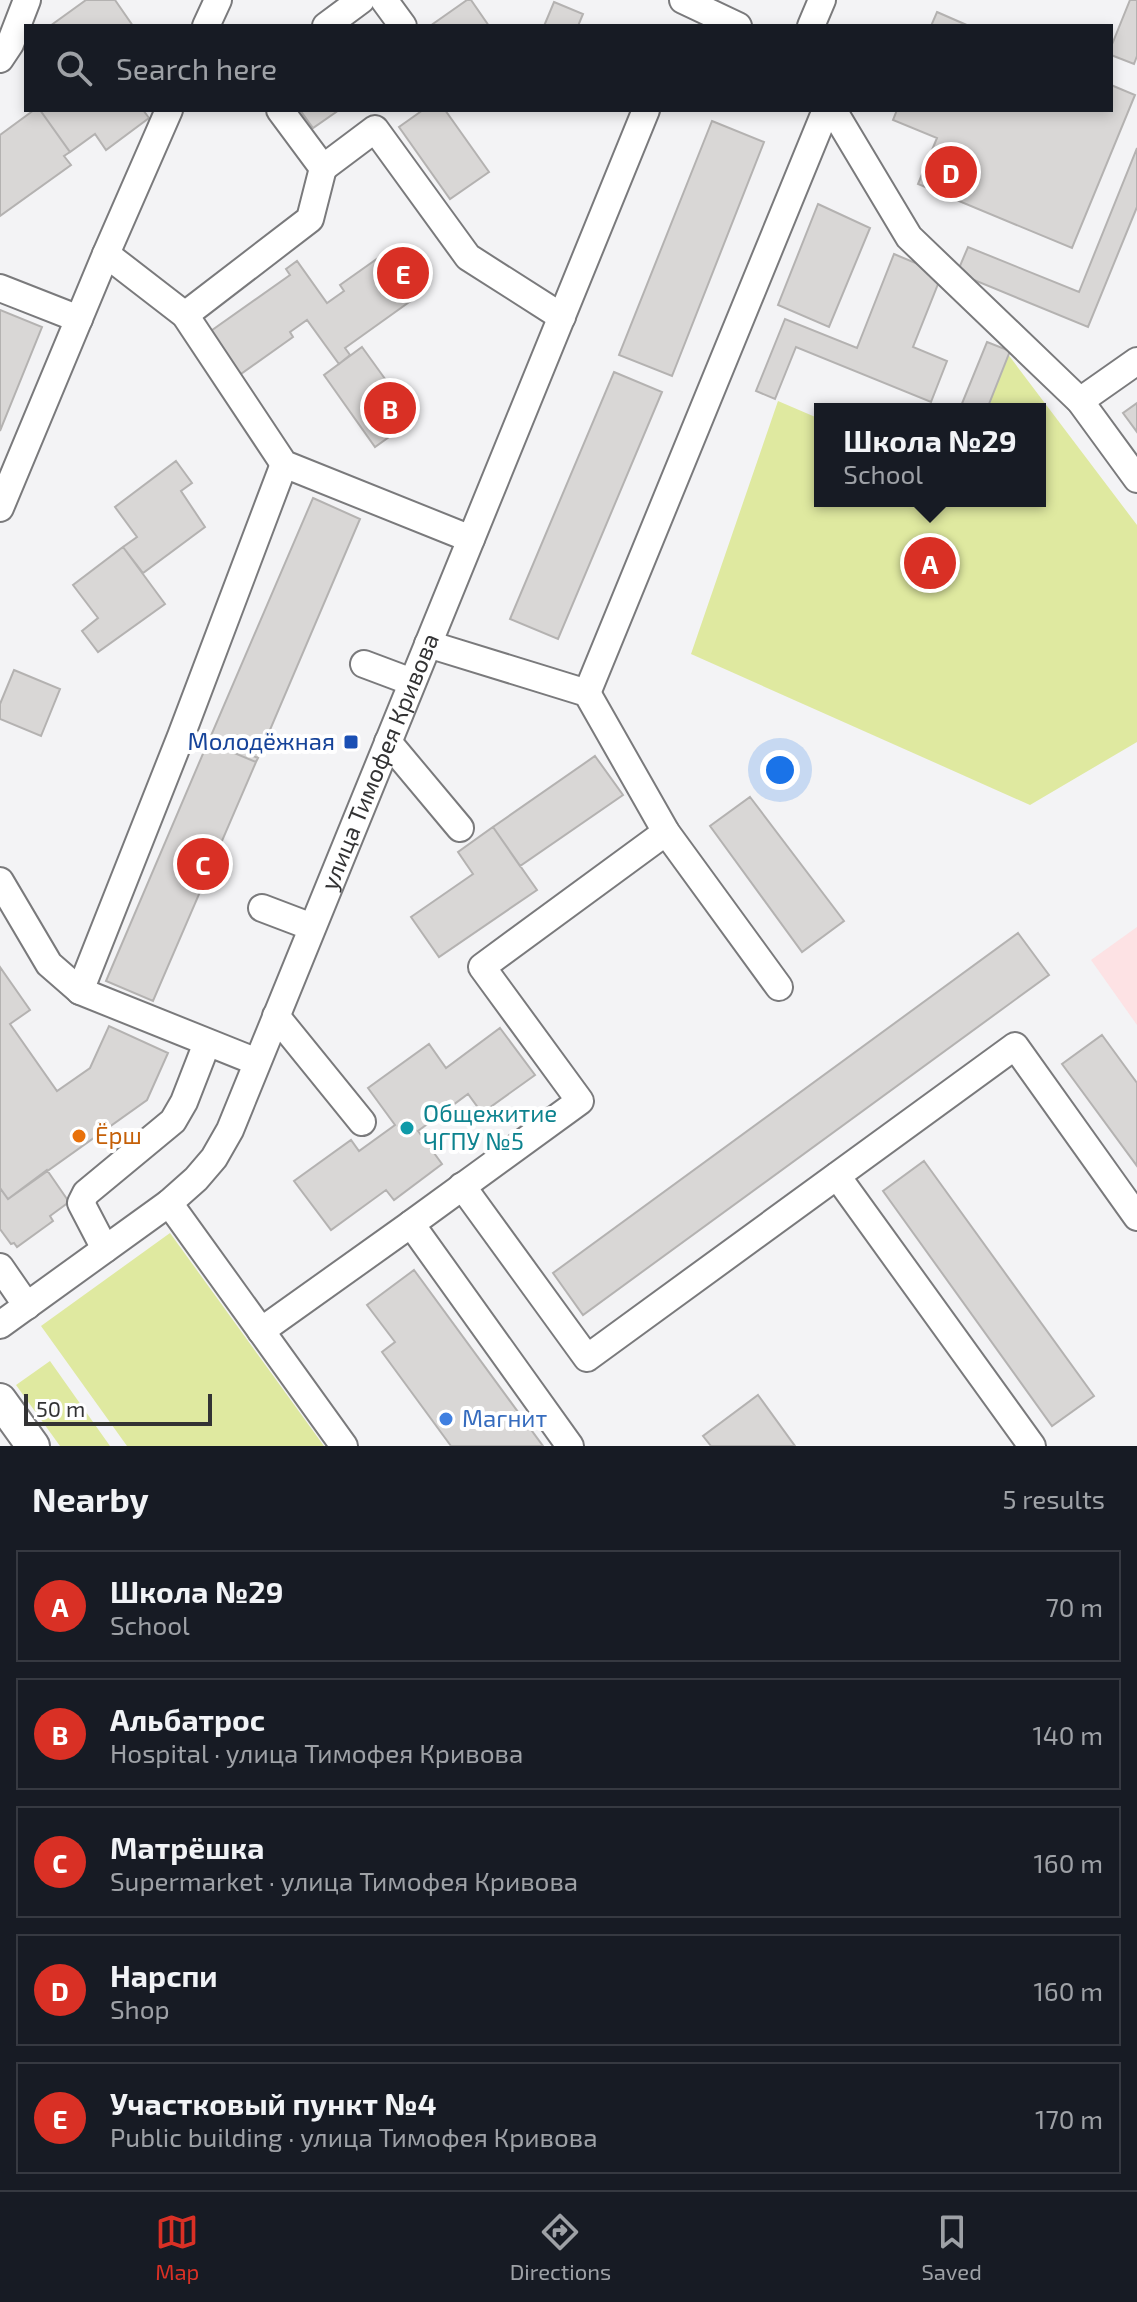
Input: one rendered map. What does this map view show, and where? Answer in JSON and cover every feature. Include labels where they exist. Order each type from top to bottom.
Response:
[{"type":"main road","points":[[0,1400],[33,1446]]},
{"type":"main road","points":[[0,1436],[7,1446]]},
{"type":"street","points":[[0,59],[10,44],[27,0]]},
{"type":"street","points":[[207,24],[218,0]]},
{"type":"street","points":[[329,24],[361,0]]},
{"type":"street","points":[[384,0],[402,24]]},
{"type":"street","points":[[812,24],[822,0]]},
{"type":"street","points":[[686,7],[733,24]]},
{"type":"street","points":[[0,508],[168,112]]},
{"type":"street","points":[[281,112],[323,168]]},
{"type":"street","name":"улица Тимофея Кривова","points":[[0,1325],[169,1203],[214,1158],[230,1130],[645,112]]},
{"type":"street","points":[[587,693],[825,112]]},
{"type":"street","points":[[834,112],[909,237],[1080,401],[1137,479]]},
{"type":"street","points":[[185,315],[310,219],[323,168],[375,129],[468,257],[562,317]]},
{"type":"street","points":[[106,254],[185,315],[284,464],[471,539]]},
{"type":"street","points":[[0,288],[79,319]]},
{"type":"street","points":[[1080,401],[1137,361]]},
{"type":"street","points":[[80,991],[284,464]]},
{"type":"street","points":[[428,644],[587,693],[666,832],[779,987]]},
{"type":"street","points":[[364,664],[412,682]]},
{"type":"street","points":[[388,742],[460,828]]},
{"type":"street","points":[[261,1331],[580,1101],[482,967],[666,832]]},
{"type":"street","points":[[0,881],[49,964],[80,991],[257,1062]]},
{"type":"street","points":[[262,908],[312,927]]},
{"type":"street","points":[[276,1016],[362,1122]]},
{"type":"street","points":[[105,1249],[81,1203],[86,1193],[173,1121],[184,1102],[207,1043]]},
{"type":"street","points":[[462,1186],[587,1358],[1015,1046],[1137,1217]]},
{"type":"street","points":[[837,1176],[1032,1446]]},
{"type":"street","points":[[169,1203],[344,1446]]},
{"type":"street","points":[[411,1224],[570,1446]]},
{"type":"street","points":[[0,1267],[27,1306]]},
{"type":"shaded area","points":[[1137,927],[1137,1025],[1091,960]]},
{"type":"green space","points":[[1004,349],[1045,403],[979,403]]},
{"type":"green space","points":[[778,401],[814,416],[814,507],[1046,507],[1046,405],[1137,525],[1137,742],[1030,805],[691,654]]},
{"type":"green space","points":[[170,1233],[324,1446],[127,1446],[41,1326]]},
{"type":"green space","points":[[50,1361],[110,1446],[60,1446],[16,1385]]},
{"type":"building","points":[[86,0],[115,0],[132,24],[53,24]]},
{"type":"building","points":[[471,0],[488,24],[433,24]]},
{"type":"building","points":[[1130,0],[1137,0],[1137,56],[1134,64],[1113,56],[1113,42]]},
{"type":"building","points":[[554,2],[583,14],[579,24],[545,24]]},
{"type":"building","points":[[937,12],[964,24],[932,24]]},
{"type":"building","points":[[1113,86],[1135,95],[1072,248],[918,184],[937,138],[893,120],[896,112],[1113,112]]},
{"type":"building","points":[[31,112],[41,112],[70,152],[64,156],[71,165],[0,216],[0,135]]},
{"type":"building","points":[[41,112],[144,112],[149,118],[106,150],[95,134],[70,152]]},
{"type":"building","points":[[301,112],[336,112],[313,128]]},
{"type":"building","points":[[420,112],[446,112],[489,172],[450,199],[399,127]]},
{"type":"building","points":[[712,121],[764,142],[672,376],[619,355]]},
{"type":"building","points":[[1137,148],[1137,207],[1088,327],[957,273],[968,247],[1079,292]]},
{"type":"building","points":[[818,204],[870,228],[829,327],[778,305]]},
{"type":"building","points":[[395,246],[426,290],[345,348],[350,355],[339,364],[307,320],[290,332],[293,337],[238,376],[208,333],[290,275],[286,269],[297,261],[327,303],[344,291],[340,285]]},
{"type":"building","points":[[894,254],[942,274],[913,347],[947,361],[931,402],[796,347],[775,399],[756,391],[785,319],[857,348]]},
{"type":"building","points":[[0,310],[42,327],[0,431]]},
{"type":"building","points":[[987,342],[1010,351],[989,403],[962,403]]},
{"type":"building","points":[[362,347],[414,419],[375,447],[324,375]]},
{"type":"building","points":[[614,372],[662,392],[558,639],[510,619]]},
{"type":"building","points":[[1137,403],[1137,432],[1123,413]]},
{"type":"building","points":[[176,461],[192,483],[181,491],[205,527],[143,573],[123,547],[137,537],[115,507]]},
{"type":"building","points":[[313,498],[360,519],[258,758],[210,738]]},
{"type":"building","points":[[123,547],[165,604],[98,652],[82,631],[98,618],[73,585]]},
{"type":"building","points":[[14,670],[60,689],[41,736],[0,719],[0,704]]},
{"type":"building","points":[[210,738],[258,758],[256,762],[208,742]]},
{"type":"building","points":[[208,742],[256,762],[153,1001],[106,981]]},
{"type":"building","points":[[595,756],[623,795],[520,866],[493,827]]},
{"type":"building","points":[[750,797],[844,921],[802,952],[710,826]]},
{"type":"building","points":[[493,827],[537,890],[439,957],[411,917],[473,874],[458,852]]},
{"type":"building","points":[[1018,933],[1049,975],[583,1315],[553,1273]]},
{"type":"building","points":[[0,967],[30,1010],[10,1024],[57,1091],[90,1068],[109,1026],[168,1053],[147,1100],[8,1199],[0,1188]]},
{"type":"building","name":"Общежитие ЧГПУ №5","points":[[500,1028],[535,1075],[482,1113],[468,1094],[418,1131],[442,1164],[394,1200],[386,1190],[331,1230],[294,1181],[351,1140],[359,1151],[395,1125],[368,1088],[429,1044],[446,1068]]},
{"type":"building","points":[[1102,1035],[1137,1083],[1137,1166],[1062,1064]]},
{"type":"building","points":[[924,1161],[1094,1396],[1052,1426],[883,1191]]},
{"type":"building","points":[[47,1170],[69,1202],[50,1216],[53,1221],[17,1247],[0,1229],[0,1188],[8,1199]]},
{"type":"building","points":[[414,1270],[543,1446],[451,1446],[382,1352],[395,1342],[367,1305]]},
{"type":"building","points":[[758,1395],[795,1446],[711,1446],[703,1436]]},
{"type":"place","name":"Нарспи","points":[[951,172]]},
{"type":"place","name":"Участковый пункт №4","points":[[403,273]]},
{"type":"place","name":"Альбатрос","points":[[390,408]]},
{"type":"place","name":"Школа №29","points":[[930,563]]},
{"type":"place","name":"Молодёжная","points":[[351,742]]},
{"type":"place","name":"Матрёшка","points":[[203,864]]},
{"type":"place","name":"Общежитие ЧГПУ №5","points":[[407,1128]]},
{"type":"place","name":"Ёрш","points":[[79,1136]]},
{"type":"place","name":"Магнит","points":[[446,1419]]}]
